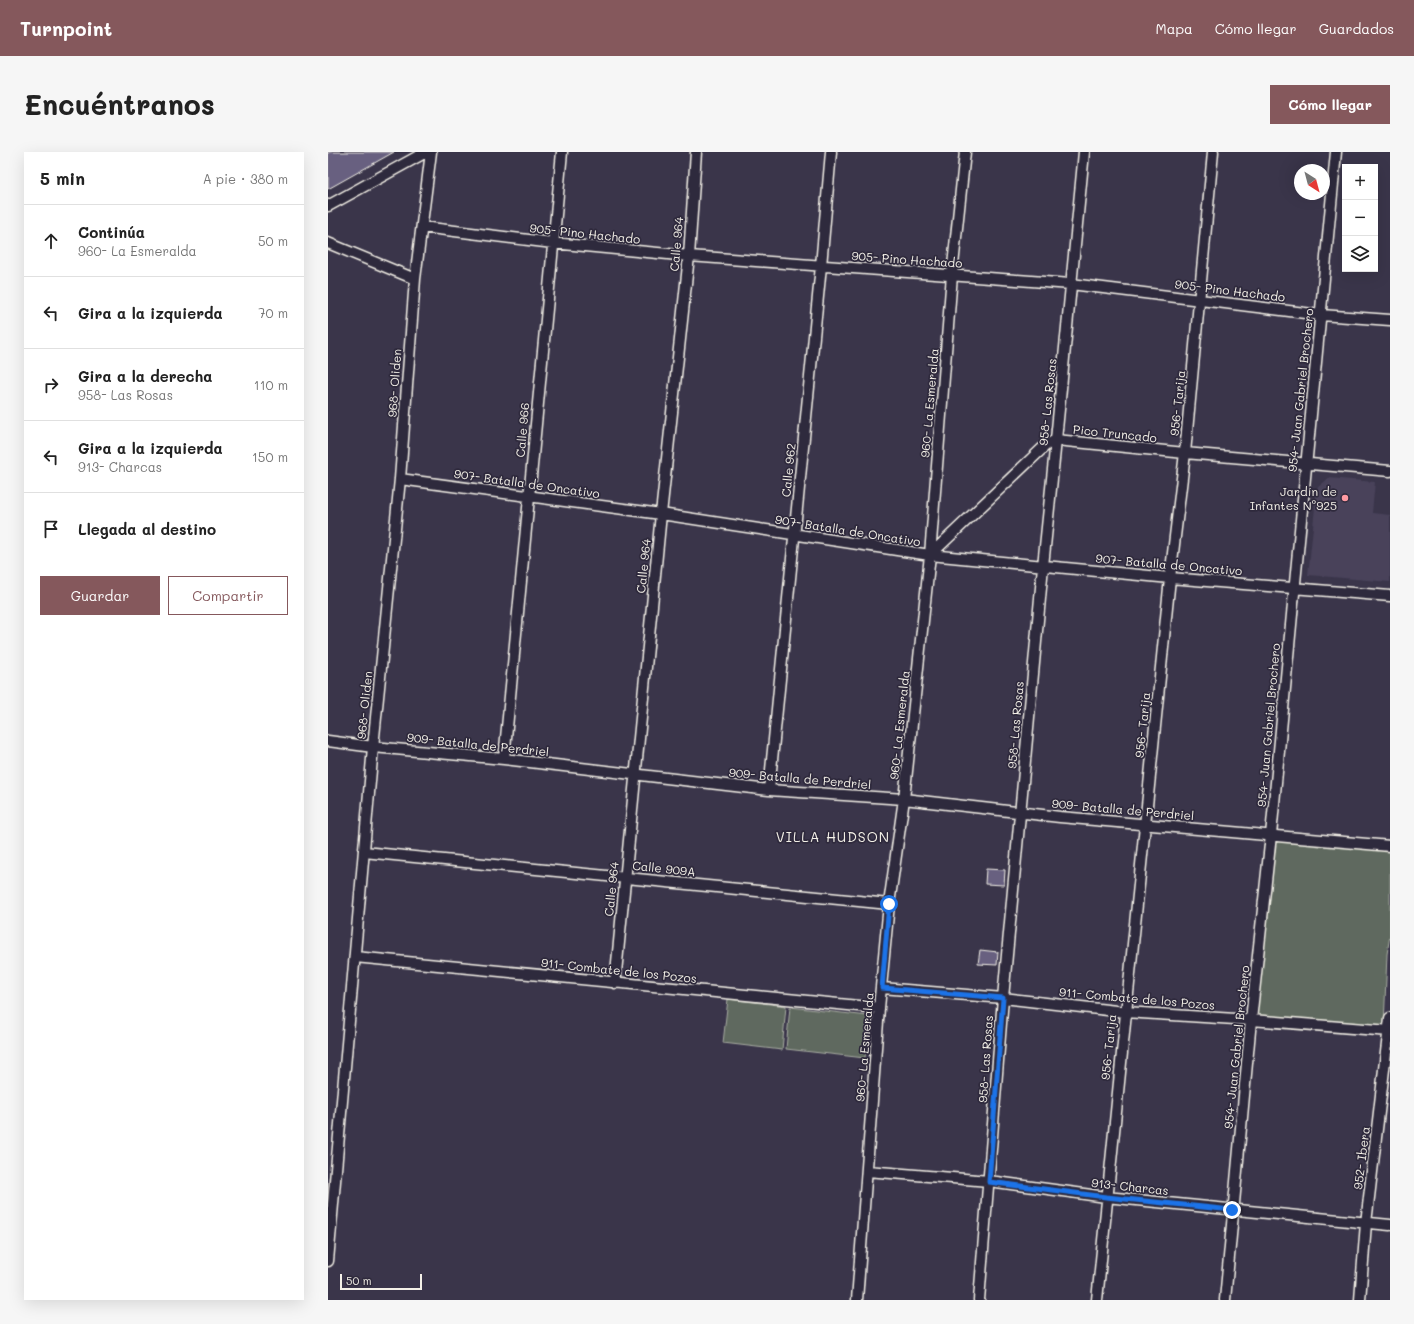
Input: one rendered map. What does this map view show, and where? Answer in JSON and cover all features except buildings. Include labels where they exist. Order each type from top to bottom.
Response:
[{"type":"street","points":[[328,206],[426,152]]},
{"type":"street","name":"968- Oliden","points":[[328,1261],[373,747],[400,479],[415,279],[431,152]]},
{"type":"street","name":"Calle 966","points":[[504,759],[562,152]]},
{"type":"street","name":"Calle 964","points":[[615,983],[661,514],[689,256],[696,152]]},
{"type":"street","name":"Calle 962","points":[[769,790],[831,152]]},
{"type":"street","name":"960- La Esmeralda","points":[[857,1300],[879,1008],[889,904],[904,799],[930,556],[952,275],[965,152]]},
{"type":"street","name":"958- Las Rosas","points":[[978,1300],[1020,813],[1084,152]]},
{"type":"street","name":"956- Tarija","points":[[1097,1300],[1106,1197],[1170,578],[1185,453],[1213,152]]},
{"type":"street","name":"954- Juan Gabriel Brochero","points":[[1224,1300],[1251,1020],[1271,835],[1293,588],[1336,152]]},
{"type":"street","name":"905- Pino Hachado","points":[[422,227],[553,243],[689,256],[1071,284],[1321,315],[1390,320]]},
{"type":"street","points":[[328,242],[415,279]]},
{"type":"street","name":"Pico Truncado","points":[[930,556],[1046,445],[1056,440],[1390,471]]},
{"type":"street","name":"907- Batalla de Oncativo","points":[[400,479],[661,514],[930,556],[1390,596]]},
{"type":"street","name":"909- Batalla de Perdriel","points":[[328,741],[373,747],[504,759],[769,790],[904,799],[1020,813],[1390,846]]},
{"type":"street","name":"Calle 909A","points":[[364,852],[889,904]]},
{"type":"street","name":"911- Combate de los Pozos","points":[[355,957],[879,1008]]},
{"type":"street","name":"911- Combate de los Pozos","points":[[882,988],[1003,998],[1125,1012],[1389,1031]]},
{"type":"street","name":"952- Ibera","points":[[1360,1300],[1366,1223],[1390,1018]]},
{"type":"street","name":"913- Charcas","points":[[867,1171],[989,1182],[1106,1197],[1390,1225]]},
{"type":"shaded area","points":[[1329,478],[1375,482],[1372,513],[1390,515],[1390,582],[1308,575],[1317,488]]},
{"type":"green space","points":[[1274,839],[1390,851],[1390,935],[1387,954],[1384,1026],[1256,1015]]},
{"type":"green space","points":[[728,999],[786,1006],[782,1050],[723,1043]]},
{"type":"green space","points":[[790,1007],[868,1016],[865,1058],[786,1049]]},
{"type":"place","name":"Jardín de Infantes N°925","points":[[1345,498]]},
{"type":"district","name":"VILLA HUDSON","points":[[833,836]]},
{"type":"route","points":[[889,904],[882,988],[1003,998],[989,1182],[1106,1197],[1232,1210]]}]
